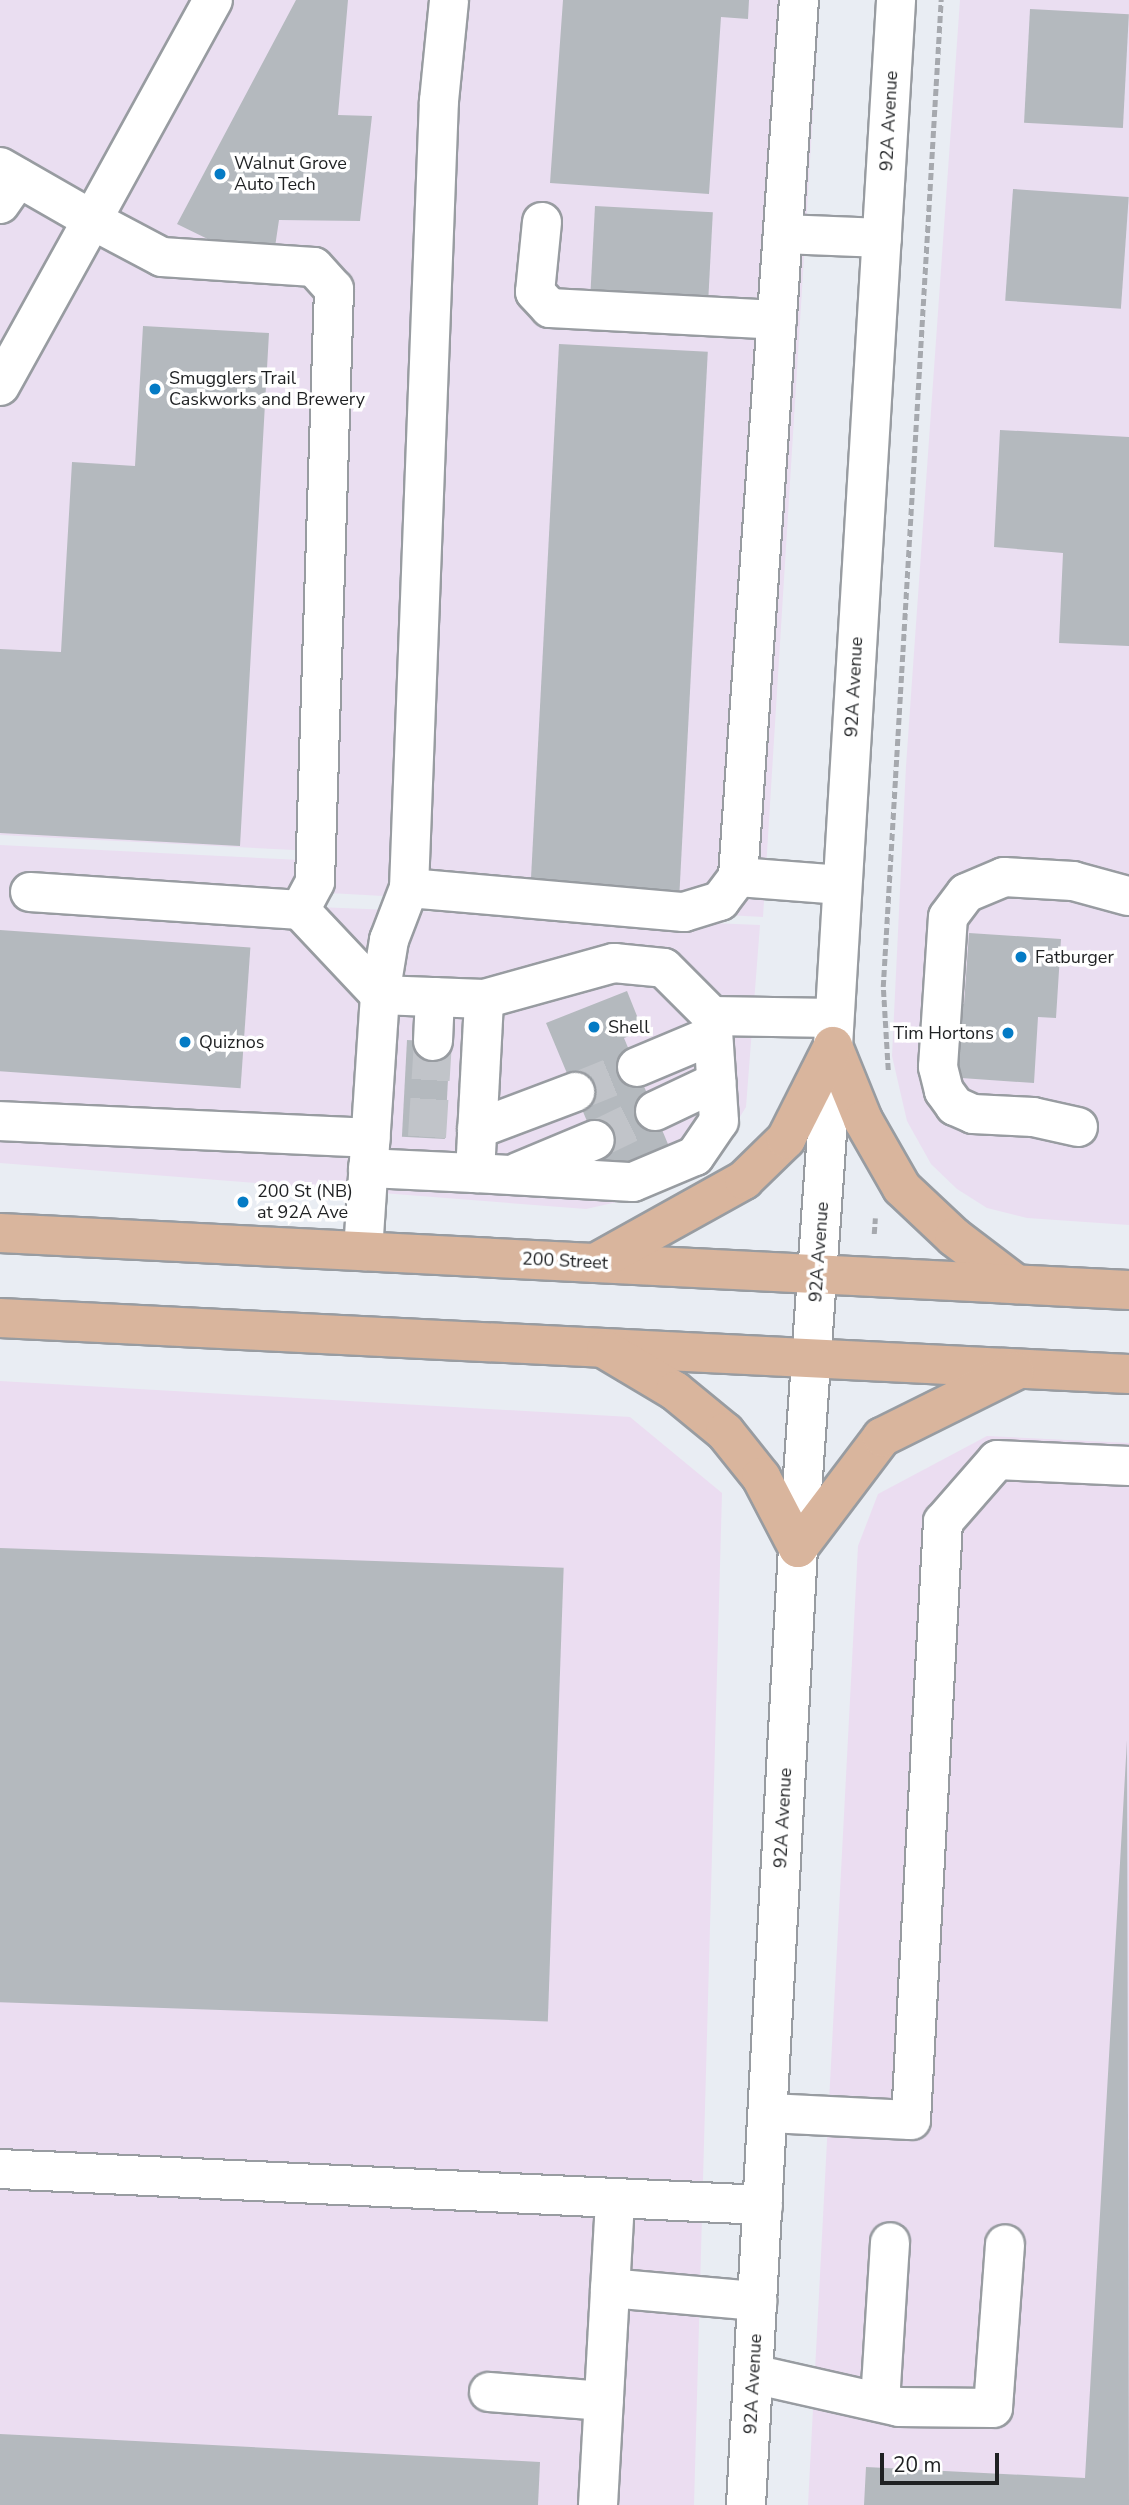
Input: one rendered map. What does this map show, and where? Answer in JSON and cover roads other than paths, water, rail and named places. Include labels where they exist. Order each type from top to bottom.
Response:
[{"type":"main road","points":[[595,1263],[744,1180],[786,1139],[833,1032]]},
{"type":"main road","points":[[833,1032],[863,1120],[902,1188],[954,1237],[1016,1284]]},
{"type":"main road","name":"200 Street","points":[[0,1233],[1129,1290]]},
{"type":"main road","points":[[0,1318],[1129,1374]]},
{"type":"main road","points":[[601,1348],[675,1391],[725,1432],[761,1477],[798,1548],[882,1437],[1019,1370]]},
{"type":"street","points":[[0,386],[213,0]]},
{"type":"street","points":[[363,1251],[380,995],[389,940],[409,888],[439,101],[449,0]]},
{"type":"street","points":[[409,888],[684,912],[720,901],[738,877],[799,0]]},
{"type":"street","name":"92A Avenue","points":[[746,2505],[798,1548],[833,1032],[896,0]]},
{"type":"street","points":[[6,183],[92,220],[162,257],[314,267],[334,289],[315,883],[300,910]]},
{"type":"street","points":[[542,222],[534,292],[550,308],[777,320]]},
{"type":"street","points":[[783,234],[882,238]]},
{"type":"street","points":[[738,877],[842,885]]},
{"type":"street","points":[[1078,1127],[1033,1117],[973,1114],[955,1106],[944,1091],[938,1067],[948,917],[966,893],[1004,877],[1073,881],[1128,896]]},
{"type":"street","points":[[0,1121],[370,1153],[427,1154],[493,1174],[633,1182],[695,1156],[719,1121],[713,1025],[664,968],[614,963],[484,999],[380,995],[300,910],[30,892]]},
{"type":"street","points":[[433,1041],[435,997]]},
{"type":"street","points":[[484,999],[477,1129],[493,1174]]},
{"type":"street","points":[[637,1067],[713,1025],[833,1032]]},
{"type":"street","points":[[655,1111],[716,1082]]},
{"type":"street","points":[[477,1129],[575,1092]]},
{"type":"street","points":[[493,1174],[594,1140]]},
{"type":"street","points":[[768,2113],[911,2120],[943,1522],[997,1460],[1129,1466]]},
{"type":"street","points":[[0,2169],[763,2205]]},
{"type":"street","points":[[598,2505],[615,2199]]},
{"type":"street","points":[[880,2402],[890,2242]]},
{"type":"street","points":[[753,2374],[899,2407],[993,2408],[1005,2244]]},
{"type":"street","points":[[610,2288],[757,2301]]},
{"type":"street","points":[[489,2392],[604,2401]]},
{"type":"tunnel","points":[[427,1137],[433,1041]]},
{"type":"tunnel","points":[[575,1092],[637,1067]]},
{"type":"tunnel","points":[[595,1140],[655,1111]]},
{"type":"place","name":"Walnut Grove Auto Tech","points":[[220,174]]},
{"type":"place","name":"Smugglers Trail Caskworks and Brewery","points":[[155,389]]},
{"type":"place","name":"Fatburger","points":[[1021,957]]},
{"type":"place","name":"Shell","points":[[594,1027]]},
{"type":"place","name":"Tim Hortons","points":[[1008,1033]]},
{"type":"place","name":"Quiznos","points":[[185,1042]]},
{"type":"place","name":"200 St (NB) at 92A Ave","points":[[243,1202]]}]
